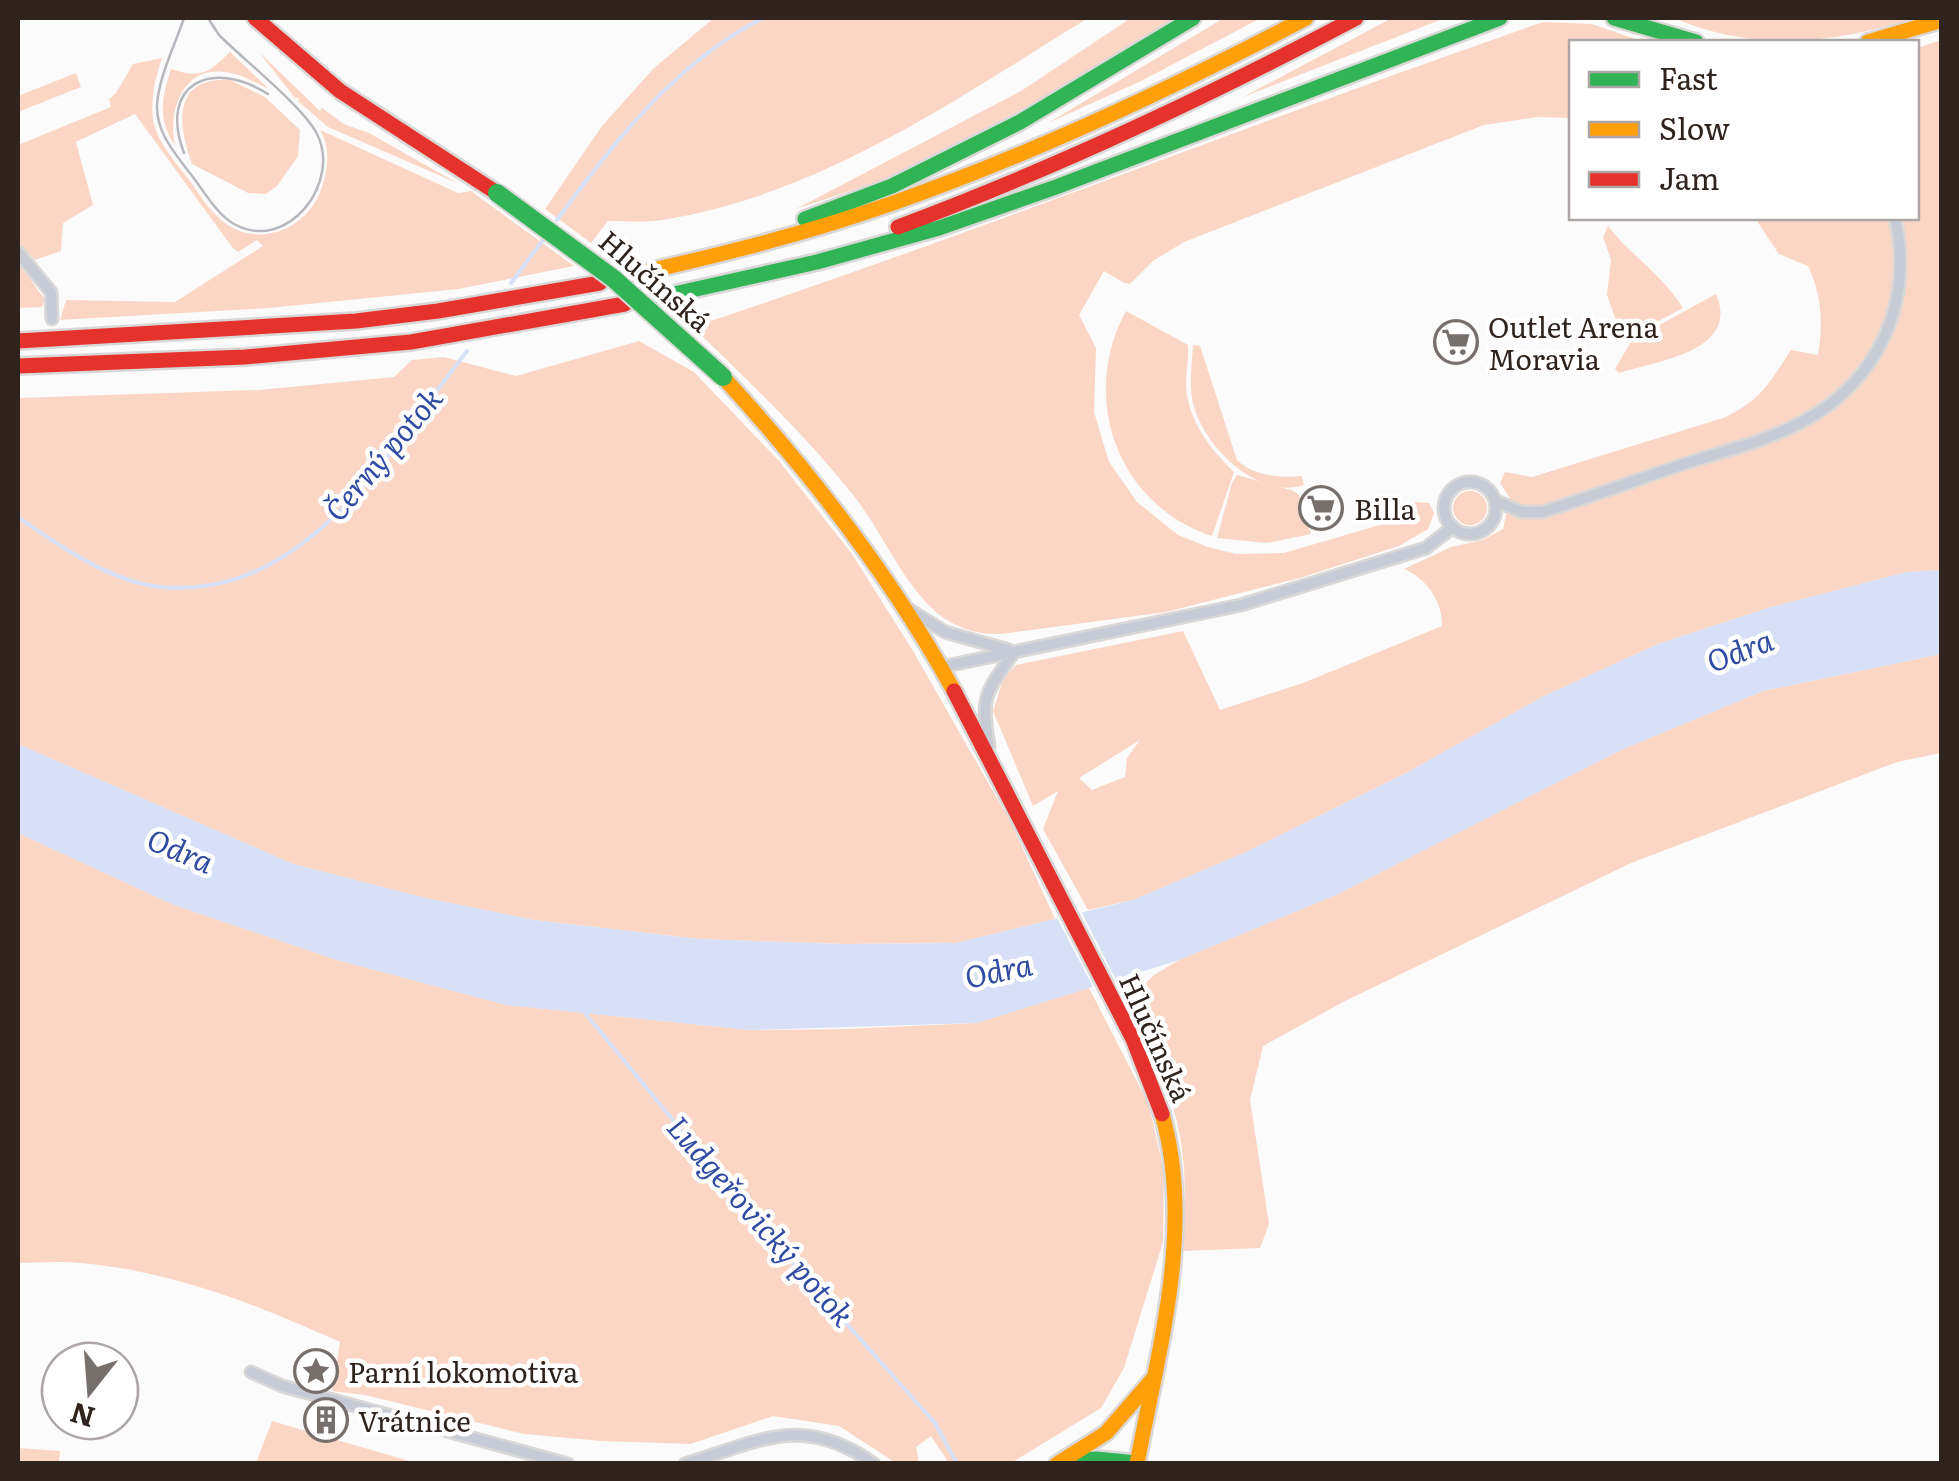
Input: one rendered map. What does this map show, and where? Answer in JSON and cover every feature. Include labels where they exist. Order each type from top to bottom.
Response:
[{"type":"main road","name":"Hlučínská","points":[[255,18],[339,92],[497,193],[606,271],[668,324],[723,377],[829,498],[905,606],[941,668],[1126,1026],[1162,1107],[1175,1179],[1174,1244],[1137,1464],[1096,1459],[1058,1464]]},
{"type":"main road","points":[[1192,18],[1020,122],[892,186],[791,224],[711,245],[638,274],[867,214],[965,178],[1054,142],[1306,18]]},
{"type":"main road","points":[[738,278],[872,236],[1048,170],[1212,94],[1356,18]]},
{"type":"main road","points":[[656,298],[817,262],[939,228],[1500,18]]},
{"type":"main road","points":[[1614,18],[1689,40]]},
{"type":"main road","points":[[1644,18],[1689,40]]},
{"type":"main road","points":[[1875,40],[1942,20]]},
{"type":"main road","points":[[18,342],[239,330],[438,311],[600,283]]},
{"type":"main road","points":[[18,366],[245,357],[411,342],[625,304]]},
{"type":"main road","points":[[1058,1464],[1106,1433],[1152,1380]]},
{"type":"street","points":[[1496,502],[1522,512],[1542,512],[1759,440],[1832,403],[1866,370],[1891,325],[1901,268],[1895,220]]},
{"type":"street","points":[[18,252],[51,292],[52,319]]},
{"type":"street","points":[[1468,482],[1489,490],[1496,502],[1495,516],[1484,530],[1470,534],[1452,527],[1444,507],[1456,486],[1468,482]]},
{"type":"street","points":[[941,668],[1182,620],[1274,596],[1426,548],[1452,527]]},
{"type":"street","points":[[905,606],[945,632],[1014,651]]},
{"type":"street","points":[[993,766],[983,711],[990,688],[1014,651]]},
{"type":"street","points":[[251,1372],[282,1386],[568,1464]]},
{"type":"street","points":[[684,1464],[779,1435],[823,1436],[849,1446],[874,1464]]},
{"type":"shaded area","points":[[714,18],[1088,18],[936,111],[831,167],[720,208],[656,221],[608,221],[591,243],[545,209],[602,126],[654,68]]},
{"type":"shaded area","points":[[1131,18],[1177,18],[1063,88],[892,177],[796,209],[1021,91]]},
{"type":"shaded area","points":[[1224,18],[1261,18],[1141,81],[1048,123]]},
{"type":"shaded area","points":[[1392,18],[1445,18],[1243,97]]},
{"type":"shaded area","points":[[1674,18],[1914,18],[1854,34],[1763,40],[1703,29]]},
{"type":"shaded area","points":[[1543,22],[1592,24],[1638,40],[1569,40],[1569,118],[1537,117],[1484,125],[1184,242],[1153,261],[1130,284],[1104,271],[1079,315],[1096,348],[1094,412],[1109,462],[1137,502],[1178,535],[1236,554],[1284,553],[1400,519],[1415,502],[1429,503],[1434,513],[1428,529],[1399,546],[1300,578],[1166,612],[1001,634],[967,630],[944,618],[925,601],[867,514],[819,454],[693,327],[906,253]]},
{"type":"shaded area","points":[[1941,40],[1941,570],[1907,572],[1771,607],[1658,644],[1544,696],[1408,772],[1246,852],[1133,900],[1088,910],[1043,829],[1058,791],[1033,806],[993,711],[1004,677],[1016,665],[1183,631],[1220,710],[1303,683],[1442,626],[1440,608],[1432,592],[1404,569],[1503,529],[1510,498],[1500,483],[1505,472],[1532,477],[1723,418],[1756,397],[1791,350],[1818,355],[1820,310],[1808,266],[1779,254],[1756,220],[1919,220],[1919,47]],"holes":[[[1140,740],[1127,758],[1125,777],[1092,790],[1079,778]]]},
{"type":"shaded area","points":[[230,52],[269,89],[230,73],[209,72],[197,77],[188,84],[176,107],[175,145],[163,108],[171,69],[190,74],[204,72]]},
{"type":"shaded area","points":[[259,52],[320,111],[322,108],[344,124],[369,133],[459,184],[328,127],[295,98]]},
{"type":"shaded area","points":[[162,58],[153,99],[156,131],[206,204],[234,228],[248,233],[278,232],[304,216],[314,204],[325,175],[327,152],[320,130],[458,193],[471,191],[574,266],[458,289],[269,308],[60,320],[66,300],[175,302],[263,246],[257,240],[238,252],[232,247],[135,114],[76,142],[93,205],[63,223],[61,251],[35,260],[18,242],[18,145],[111,107],[109,99],[133,64]]},
{"type":"shaded area","points":[[76,73],[81,87],[18,112],[18,96]]},
{"type":"shaded area","points":[[230,80],[265,97],[300,130],[298,156],[277,186],[266,194],[248,193],[192,164],[187,149],[182,120],[188,95],[211,81]]},
{"type":"shaded area","points":[[1608,226],[1683,308],[1623,340],[1607,295],[1611,260],[1603,237]]},
{"type":"shaded area","points":[[18,262],[45,300],[42,307],[18,308]]},
{"type":"shaded area","points":[[1716,294],[1721,313],[1717,329],[1706,341],[1673,358],[1619,373],[1615,369],[1632,340]]},
{"type":"shaded area","points":[[1126,311],[1188,345],[1187,397],[1195,421],[1234,472],[1212,536],[1179,521],[1152,500],[1131,474],[1116,444],[1108,412],[1106,378],[1112,344]]},
{"type":"shaded area","points":[[639,341],[694,372],[779,461],[852,554],[913,651],[1010,821],[1055,919],[956,943],[844,944],[699,939],[534,920],[425,898],[293,864],[18,744],[18,398],[259,390],[394,377],[412,360],[444,357],[516,376]]},
{"type":"shaded area","points":[[1193,345],[1200,346],[1237,460],[1267,475],[1302,476],[1304,485],[1287,488],[1252,478],[1210,439],[1192,399]]},
{"type":"shaded area","points":[[1237,475],[1294,491],[1299,495],[1311,534],[1267,543],[1217,538]]},
{"type":"shaded area","points":[[1470,491],[1482,496],[1487,508],[1482,520],[1470,525],[1458,520],[1453,508],[1458,496]]},
{"type":"shaded area","points":[[1941,654],[1941,753],[1897,762],[1631,863],[1345,1001],[1263,1046],[1250,1100],[1269,1224],[1260,1248],[1183,1251],[1185,1179],[1180,1136],[1166,1083],[1133,996],[1154,975],[1179,960],[1336,895],[1621,750],[1763,691]]},
{"type":"shaded area","points":[[18,833],[174,905],[337,960],[507,1005],[750,1030],[846,1029],[976,1023],[1089,988],[1149,1105],[1164,1172],[1163,1242],[1124,1368],[1101,1408],[1011,1463],[949,1463],[931,1436],[916,1447],[919,1463],[896,1463],[839,1426],[773,1416],[691,1444],[524,1434],[365,1395],[332,1391],[340,1342],[213,1291],[114,1267],[72,1262],[18,1263]]},
{"type":"shaded area","points":[[272,1421],[416,1463],[256,1463]]},
{"type":"shaded area","points":[[18,1448],[60,1451],[59,1463],[18,1463]]},
{"type":"water","name":"Odra","points":[[1941,570],[1941,654],[1763,691],[1621,750],[1336,895],[1179,960],[977,1023],[750,1030],[506,1005],[337,960],[174,905],[18,833],[18,744],[293,864],[426,898],[534,920],[699,939],[956,943],[1133,900],[1246,852],[1408,772],[1544,696],[1658,644],[1771,607],[1907,572]]},
{"type":"pier","points":[[1079,907],[1118,984],[1095,991],[1055,914]]},
{"type":"waterway","name":"Černý potok","points":[[557,220],[648,107],[702,57],[763,18]]},
{"type":"waterway","name":"Černý potok","points":[[511,283],[543,240]]},
{"type":"waterway","name":"Černý potok","points":[[18,517],[85,561],[142,584],[213,585],[259,570],[301,544],[340,511],[375,472],[467,351]]},
{"type":"waterway","name":"Ludgeřovický potok","points":[[585,1013],[764,1231],[935,1423],[957,1464]]},
{"type":"tram line","points":[[184,18],[158,94],[157,115],[163,133],[221,214],[254,231],[273,229],[291,221],[316,191],[322,151],[309,121],[219,35],[208,18]]},
{"type":"tram line","points":[[184,153],[178,110],[184,95],[195,84],[227,78],[268,94]]},
{"type":"traffic: fast","points":[[805,219],[892,186],[1020,122],[1193,18]]},
{"type":"traffic: fast","points":[[656,298],[817,262],[939,228],[1500,18]]},
{"type":"traffic: fast","points":[[1614,18],[1689,40]]},
{"type":"traffic: fast","points":[[497,193],[614,279],[723,377]]},
{"type":"traffic: fast","points":[[1069,1462],[1096,1459],[1137,1463]]},
{"type":"traffic: slow","points":[[631,275],[797,233],[949,183],[1104,118],[1306,18]]},
{"type":"traffic: slow","points":[[1875,40],[1942,20]]},
{"type":"traffic: slow","points":[[723,377],[848,527],[904,607],[954,691]]},
{"type":"traffic: slow","points":[[1137,1464],[1163,1334],[1174,1245],[1171,1157],[1162,1114]]},
{"type":"traffic: slow","points":[[1057,1464],[1106,1433],[1152,1380]]},
{"type":"traffic: jam","points":[[255,18],[340,91],[497,193]]},
{"type":"traffic: jam","points":[[898,227],[1130,130],[1356,18]]},
{"type":"traffic: jam","points":[[18,341],[356,321],[600,283]]},
{"type":"traffic: jam","points":[[18,366],[245,357],[411,342],[625,304]]},
{"type":"traffic: jam","points":[[954,691],[1133,1039],[1162,1114]]},
{"type":"place","name":"Outlet Arena Moravia","points":[[1456,342]]},
{"type":"place","name":"Billa","points":[[1321,508]]},
{"type":"place","name":"Parní lokomotiva","points":[[316,1371]]},
{"type":"place","name":"Vrátnice","points":[[326,1420]]}]
